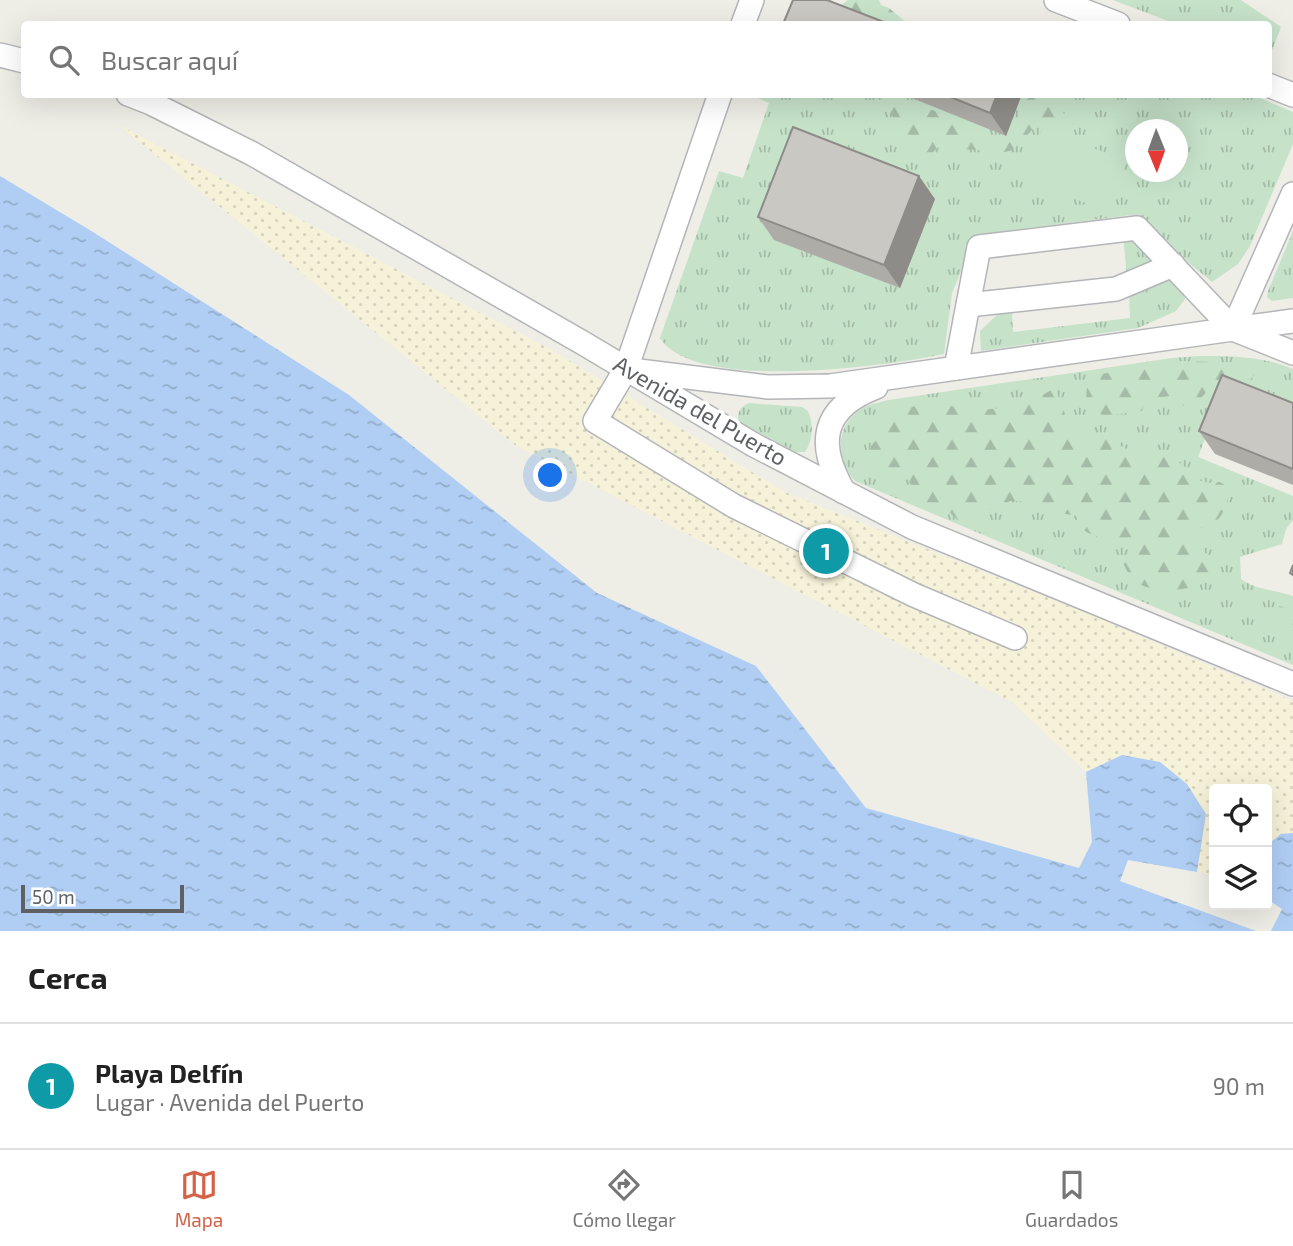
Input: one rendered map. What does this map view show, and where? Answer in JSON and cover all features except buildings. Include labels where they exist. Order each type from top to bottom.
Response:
[{"type":"street","points":[[744,21],[752,0]]},
{"type":"street","points":[[1056,0],[1110,21]]},
{"type":"street","points":[[0,55],[21,60]]},
{"type":"street","points":[[1272,86],[1293,94]]},
{"type":"street","name":"Avenida del Puerto","points":[[138,98],[251,153],[754,445],[912,527],[1293,684]]},
{"type":"street","points":[[718,98],[626,369],[595,422],[734,506],[914,595],[1016,638]]},
{"type":"street","points":[[1233,329],[1293,194]]},
{"type":"street","points":[[957,368],[979,247],[1137,228],[1233,329],[1293,353]]},
{"type":"street","points":[[968,305],[1116,289],[1173,265]]},
{"type":"street","points":[[626,369],[768,387],[830,386],[1293,321]]},
{"type":"street","points":[[844,492],[832,471],[827,453],[827,439],[834,416],[858,393],[911,375]]},
{"type":"green space","points":[[848,0],[879,0],[881,5],[904,21],[856,21],[840,6]]},
{"type":"green space","points":[[1113,0],[1241,0],[1281,27],[1272,50],[1272,21],[1168,21]]},
{"type":"green space","points":[[758,98],[1260,98],[1293,112],[1293,144],[1250,246],[1238,264],[1212,282],[1131,215],[976,235],[952,293],[944,354],[881,364],[838,369],[750,370],[711,365],[680,355],[660,338],[719,171],[743,178],[769,103]]},
{"type":"green space","points":[[878,98],[896,98],[946,115],[953,121],[970,127],[984,138],[1009,139],[1024,101],[1029,98],[1058,98],[1066,120],[1059,126],[1036,126],[1013,150],[1005,152],[948,148],[941,145],[928,156],[912,158],[904,155],[896,141],[893,117]]},
{"type":"green space","points":[[1043,128],[1125,161],[1106,211],[1022,178]]},
{"type":"green space","points":[[1293,231],[1293,298],[1272,301],[1267,297],[1268,291]]},
{"type":"green space","points":[[1131,233],[1157,258],[1149,270],[1127,278],[1123,234]]},
{"type":"green space","points":[[1171,280],[1183,287],[1185,299],[1176,311],[1138,328],[981,351],[980,331],[1001,311],[1012,312],[1013,332],[1130,318],[1129,291]]},
{"type":"green space","points":[[1198,356],[1258,359],[1293,369],[1293,415],[1225,387],[1198,457],[1293,496],[1293,520],[1286,529],[1282,544],[1240,557],[1241,579],[1259,588],[1293,596],[1293,665],[855,481],[843,461],[841,440],[849,420],[872,404]]},
{"type":"green space","points":[[1182,361],[1239,363],[1250,366],[1254,377],[1216,385],[1191,409],[1170,396],[1145,399],[1142,411],[1112,415],[1096,413],[1088,404],[1086,393],[1092,375]]},
{"type":"green space","points":[[1055,388],[1070,434],[1080,442],[1106,439],[1129,450],[1167,454],[1188,469],[1195,479],[1208,483],[1220,482],[1231,489],[1219,518],[1193,531],[1191,542],[1211,557],[1213,568],[1209,580],[1192,587],[1172,590],[1142,585],[1130,575],[1122,560],[1134,555],[1128,542],[1120,538],[1095,536],[1078,527],[1077,516],[1055,512],[1033,502],[1010,501],[969,520],[958,520],[949,512],[927,507],[907,479],[884,476],[870,458],[871,446],[879,437],[890,415],[901,410],[926,403],[974,411],[1011,409],[1032,395],[1044,394]]},
{"type":"green space","points":[[749,403],[802,407],[808,411],[812,432],[805,452],[796,452],[738,422],[740,410]]},
{"type":"green space","points":[[1293,605],[1293,633],[1281,623],[1279,606],[1287,608]]},
{"type":"sand","points":[[117,124],[552,350],[785,492],[1079,610],[1293,701],[1293,833],[1280,834],[1272,841],[1272,784],[1209,784],[1209,875],[1197,872],[1206,814],[1122,755],[1086,772],[1012,702],[515,445]]},
{"type":"water","points":[[0,176],[349,395],[597,593],[756,666],[866,808],[1079,868],[1092,842],[1086,772],[1122,755],[1160,762],[1187,784],[1206,814],[1197,872],[1128,860],[1120,881],[1256,931],[0,931]]},
{"type":"water","points":[[1293,833],[1293,931],[1271,931],[1282,909],[1272,902],[1272,841],[1281,834]]},
{"type":"place","name":"Playa Delfín","points":[[826,551]]}]
